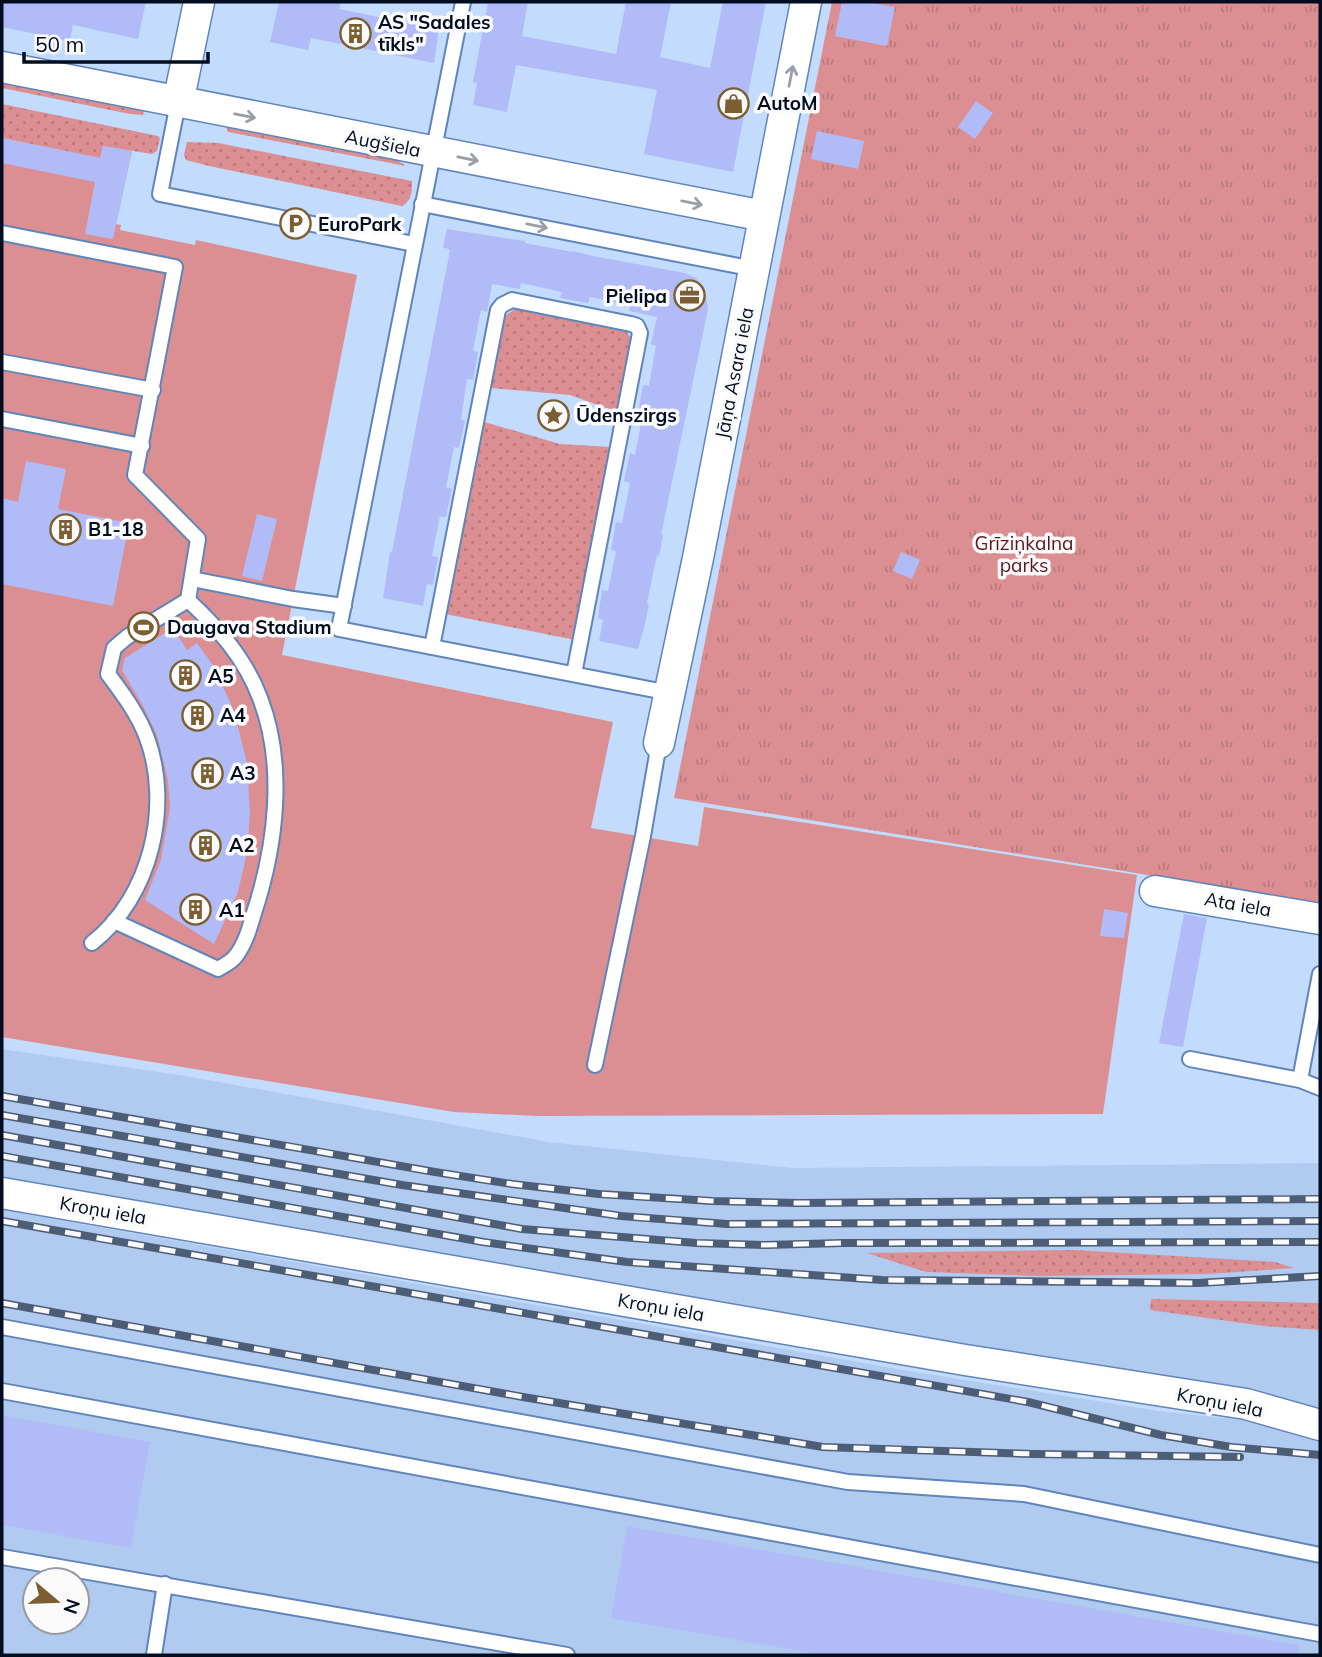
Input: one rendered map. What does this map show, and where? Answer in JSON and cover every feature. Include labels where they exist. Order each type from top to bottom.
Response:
[{"type":"street","points":[[178,103],[199,2]]},
{"type":"street","name":"Jāņa Asara iela","points":[[659,743],[806,2]]},
{"type":"street","name":"Augšiela","points":[[2,67],[764,216]]},
{"type":"street","name":"Ata iela","points":[[1155,891],[1320,919]]},
{"type":"street","name":"Kroņu iela","points":[[2,1193],[965,1360],[1246,1405],[1320,1425]]},
{"type":"lane","points":[[463,2],[339,629],[670,693]]},
{"type":"lane","points":[[178,103],[160,194],[414,244]]},
{"type":"lane","points":[[422,204],[754,269]]},
{"type":"lane","points":[[2,233],[175,267],[135,475],[198,539],[188,600],[127,637],[114,648],[108,674],[136,714],[147,737],[154,762],[157,799],[155,829],[149,856],[135,891],[114,921],[92,943]]},
{"type":"lane","points":[[432,647],[498,310],[512,300],[631,324],[637,326],[640,333],[574,674]]},
{"type":"lane","points":[[2,362],[153,390]]},
{"type":"lane","points":[[2,419],[142,446]]},
{"type":"lane","points":[[192,579],[344,606]]},
{"type":"lane","points":[[114,921],[218,970],[235,957],[248,931],[264,881],[275,798],[271,737],[260,697],[232,646],[188,600]]},
{"type":"lane","points":[[595,1065],[638,861],[659,743]]},
{"type":"lane","points":[[1300,1080],[1320,974]]},
{"type":"lane","points":[[1190,1059],[1300,1080],[1320,1088]]},
{"type":"lane","points":[[2,1327],[849,1482],[1024,1494],[1320,1555]]},
{"type":"lane","points":[[2,1391],[1320,1634]]},
{"type":"lane","points":[[2,1557],[566,1655]]},
{"type":"lane","points":[[154,1655],[165,1584]]},
{"type":"shaded area","points":[[2,1049],[186,1076],[549,1142],[793,1168],[1320,1163],[1320,1411],[648,1297],[2,1179]]},
{"type":"shaded area","points":[[2,1210],[897,1369],[1165,1412],[1244,1420],[1320,1442],[1320,1655],[2,1655]]},
{"type":"green space","name":"Grīziņkalna parks","points":[[832,2],[1320,2],[1320,903],[674,798]]},
{"type":"green space","points":[[2,81],[145,109],[143,115],[130,114],[2,88]]},
{"type":"green space","points":[[2,104],[158,136],[160,138],[157,151],[152,154],[103,146],[100,158],[2,138]]},
{"type":"green space","points":[[226,126],[392,157],[406,166],[228,132]]},
{"type":"green space","name":"Daugava Stadium","points":[[2,138],[100,158],[103,146],[132,151],[116,224],[121,225],[120,230],[195,245],[196,240],[357,275],[282,655],[613,722],[591,828],[698,846],[704,807],[1137,875],[1103,1114],[537,1116],[454,1112],[2,1037]]},
{"type":"green space","points":[[187,142],[218,143],[412,181],[411,195],[402,206],[209,166],[186,160],[184,155]]},
{"type":"green space","points":[[515,309],[627,332],[632,340],[617,412],[570,395],[491,388],[505,316]]},
{"type":"green space","points":[[481,421],[560,444],[611,447],[575,640],[445,614]]},
{"type":"green space","points":[[1075,1250],[1275,1262],[1294,1268],[1208,1274],[1040,1276],[926,1272],[867,1253]]},
{"type":"green space","points":[[1151,1299],[1320,1303],[1320,1330],[1264,1326],[1150,1310]]},
{"type":"building","points":[[2,2],[146,2],[138,39],[73,25],[70,41],[2,27]]},
{"type":"building","name":"AS \"Sadales tīkls\"","points":[[279,2],[341,2],[339,9],[439,29],[434,63],[311,38],[308,50],[270,42]]},
{"type":"building","points":[[488,2],[528,2],[522,36],[616,54],[626,2],[671,2],[660,57],[710,68],[723,2],[766,2],[733,172],[644,154],[657,90],[516,65],[507,112],[473,105],[477,83],[473,82]]},
{"type":"building","points":[[842,2],[868,2],[895,7],[887,46],[835,36]]},
{"type":"building","points":[[976,101],[993,113],[975,139],[958,127]]},
{"type":"building","points":[[817,131],[864,141],[858,169],[811,159]]},
{"type":"building","points":[[2,138],[100,158],[103,146],[132,151],[113,239],[85,234],[95,182],[2,163]]},
{"type":"building","points":[[447,229],[525,241],[685,273],[696,278],[705,290],[708,309],[638,649],[599,641],[603,620],[598,618],[602,590],[608,591],[616,551],[611,550],[616,522],[622,523],[630,483],[624,481],[630,453],[635,455],[643,414],[638,413],[643,385],[649,386],[656,346],[651,344],[657,317],[629,311],[630,305],[590,297],[588,303],[560,298],[562,292],[521,283],[520,289],[492,284],[487,312],[481,310],[473,351],[478,352],[473,380],[467,379],[461,419],[465,421],[459,448],[454,447],[446,487],[452,489],[446,517],[440,516],[432,556],[438,557],[433,585],[427,584],[423,606],[383,598],[450,250],[443,247]]},
{"type":"building","name":"B1-18","points":[[26,461],[66,469],[58,509],[129,523],[113,606],[2,584],[2,498],[18,502]]},
{"type":"building","points":[[257,514],[277,519],[262,581],[242,576]]},
{"type":"building","points":[[901,552],[920,560],[912,579],[893,571]]},
{"type":"building","points":[[173,628],[187,650],[197,643],[213,665],[234,711],[247,763],[250,813],[247,853],[238,892],[214,944],[145,900],[161,860],[170,808],[168,780],[157,735],[122,670],[125,658]]},
{"type":"building","points":[[1104,909],[1128,913],[1124,938],[1100,936]]},
{"type":"building","points":[[1184,914],[1207,918],[1183,1047],[1159,1043]]},
{"type":"building","points":[[2,1415],[150,1442],[131,1548],[2,1525]]},
{"type":"building","points":[[627,1526],[1299,1645],[1298,1655],[823,1655],[611,1618]]},
{"type":"railway","points":[[2,1096],[435,1172],[599,1194],[799,1203],[1320,1199]]},
{"type":"railway","points":[[2,1115],[402,1185],[621,1216],[727,1224],[1320,1221]]},
{"type":"railway","points":[[2,1135],[522,1229],[696,1243],[765,1245],[1320,1242]]},
{"type":"railway","points":[[2,1156],[483,1242],[627,1262],[882,1280],[1198,1283],[1320,1276]]},
{"type":"railway","points":[[2,1221],[1028,1402],[1161,1435],[1231,1447],[1320,1455]]},
{"type":"railway","points":[[2,1303],[523,1397],[823,1447],[1240,1457]]},
{"type":"place","name":"AS \"Sadales tīkls\"","points":[[355,33]]},
{"type":"place","name":"AutoM","points":[[734,103]]},
{"type":"place","name":"EuroPark","points":[[295,224]]},
{"type":"place","name":"Pielipa","points":[[690,296]]},
{"type":"place","name":"Ūdenszirgs","points":[[553,415]]},
{"type":"place","name":"B1-18","points":[[65,529]]},
{"type":"place","name":"Daugava Stadium","points":[[144,627]]},
{"type":"place","name":"A5","points":[[185,676]]},
{"type":"place","name":"A4","points":[[197,715]]},
{"type":"place","name":"A3","points":[[207,773]]},
{"type":"place","name":"A2","points":[[206,845]]},
{"type":"place","name":"A1","points":[[196,910]]}]
